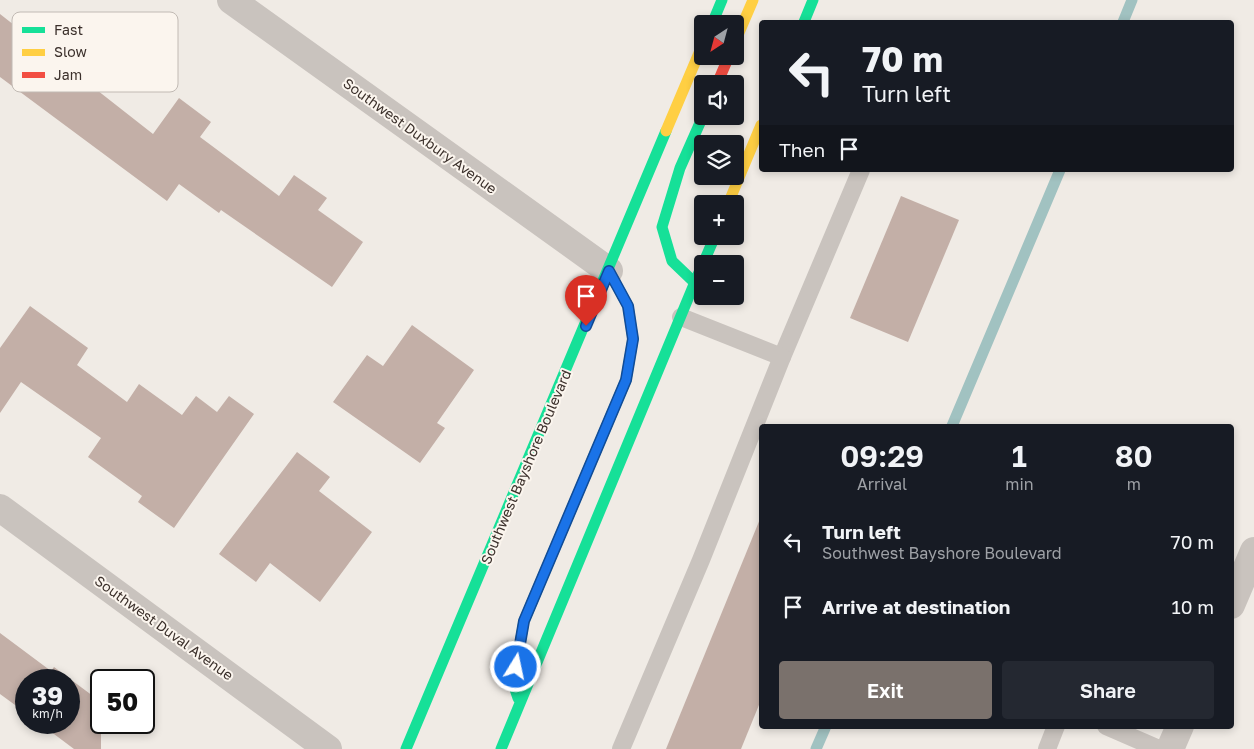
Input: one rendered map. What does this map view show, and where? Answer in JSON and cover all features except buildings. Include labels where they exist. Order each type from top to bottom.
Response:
[{"type":"main road","points":[[716,15],[722,0]]},
{"type":"main road","points":[[744,21],[753,0]]},
{"type":"main road","points":[[805,20],[813,0]]},
{"type":"main road","name":"Southwest Bayshore Boulevard","points":[[406,749],[609,271],[694,65]]},
{"type":"main road","points":[[694,283],[672,261],[662,227],[680,168],[699,125]]},
{"type":"main road","points":[[732,195],[759,130]]},
{"type":"main road","points":[[520,704],[513,683],[524,621],[626,380],[633,339],[628,306],[609,271]]},
{"type":"main road","points":[[501,749],[694,286]]},
{"type":"street","name":"Southwest Duxbury Avenue","points":[[231,0],[609,271]]},
{"type":"street","name":"Southwest Duval Avenue","points":[[0,508],[328,749]]},
{"type":"street","points":[[1234,597],[1254,551]]},
{"type":"street","points":[[1170,749],[1179,729]]},
{"type":"lane","points":[[621,749],[701,560],[782,358],[860,172]]},
{"type":"lane","points":[[681,317],[782,358]]},
{"type":"lane","points":[[1047,749],[1055,729]]},
{"type":"lane","points":[[1113,729],[1159,749]]},
{"type":"waterway","points":[[1124,20],[1132,0]]},
{"type":"waterway","points":[[953,424],[1059,172]]},
{"type":"waterway","points":[[816,749],[825,729]]},
{"type":"traffic: fast","points":[[716,15],[722,0]]},
{"type":"traffic: fast","points":[[805,20],[813,0]]},
{"type":"traffic: fast","points":[[694,282],[672,261],[662,227],[680,168],[699,125]]},
{"type":"traffic: fast","points":[[406,749],[666,131]]},
{"type":"traffic: fast","points":[[707,255],[711,245]]},
{"type":"traffic: fast","points":[[518,698],[513,683],[524,621],[626,380],[633,339],[628,306],[609,271]]},
{"type":"traffic: fast","points":[[501,749],[694,284]]},
{"type":"traffic: slow","points":[[744,21],[753,0]]},
{"type":"traffic: slow","points":[[666,131],[694,65]]},
{"type":"traffic: slow","points":[[732,195],[759,130]]},
{"type":"traffic: jam","points":[[721,75],[725,65]]},
{"type":"route","points":[[516,667],[524,621],[626,380],[633,339],[628,306],[609,271],[586,326]]}]
